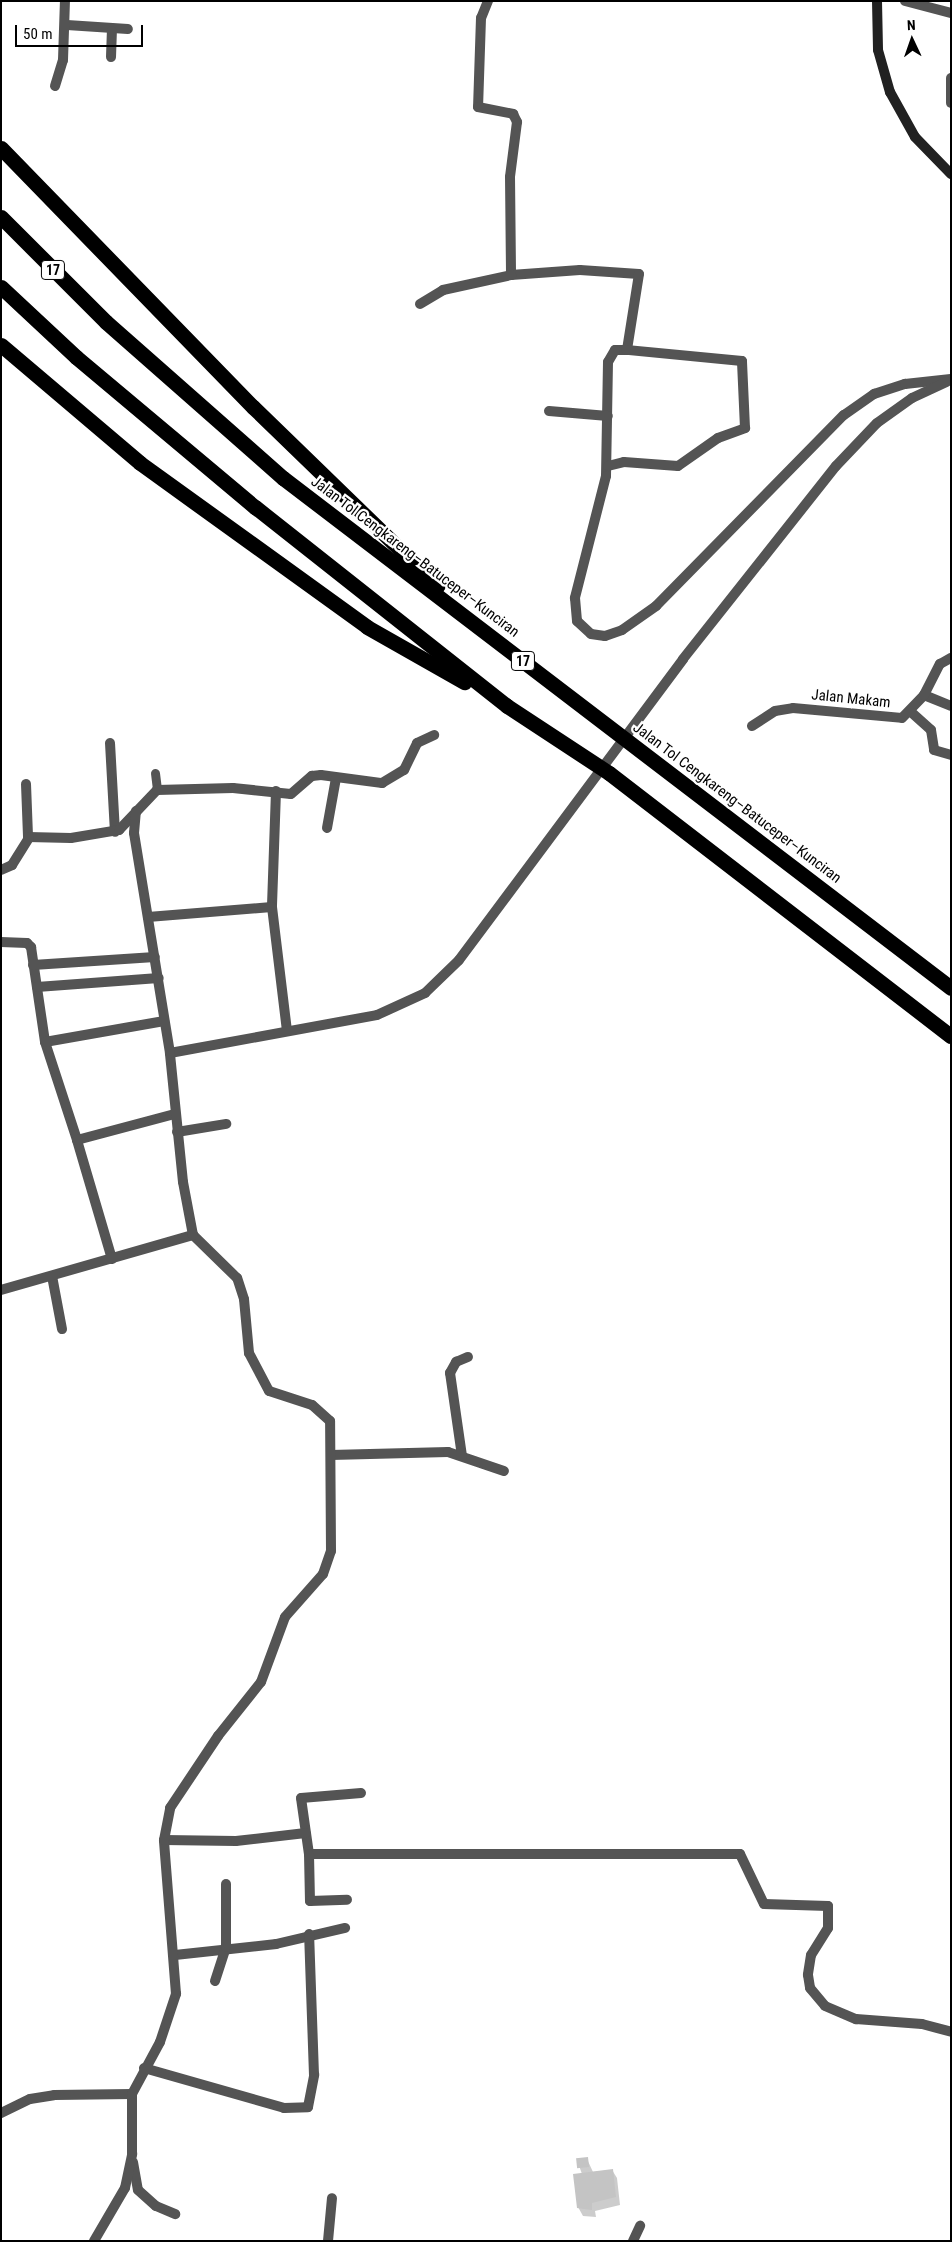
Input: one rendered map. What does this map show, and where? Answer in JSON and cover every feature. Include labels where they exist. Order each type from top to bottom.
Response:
[{"type":"highway","points":[[1,148],[253,407],[488,634]]},
{"type":"highway","name":"Jalan Tol Cengkareng–Batuceper–Kunciran","points":[[1,217],[106,322],[283,478],[951,988]]},
{"type":"highway","points":[[1,287],[76,357],[255,507],[506,706]]},
{"type":"highway","points":[[1,345],[140,464],[367,627],[506,706],[609,773],[951,1036]]},
{"type":"main road","points":[[877,1],[878,50],[890,92],[915,137],[951,174]]},
{"type":"street","points":[[55,86],[67,25],[66,1]]},
{"type":"street","points":[[488,1],[481,18],[478,107],[513,114],[517,122],[510,177],[511,275]]},
{"type":"street","points":[[905,1],[951,13]]},
{"type":"street","points":[[67,25],[112,31],[128,29]]},
{"type":"street","points":[[112,31],[112,57]]},
{"type":"street","points":[[951,78],[951,103]]},
{"type":"street","points":[[420,304],[443,290],[511,275],[580,270],[639,274],[627,350]]},
{"type":"street","points":[[608,466],[624,462],[678,466],[718,438],[745,428],[742,361],[614,350],[608,362],[608,466],[575,598],[577,621],[591,634],[605,636],[656,606],[844,415],[874,394],[904,384],[951,379]]},
{"type":"street","points":[[170,1053],[377,1015],[425,992],[459,960],[540,848],[683,659],[836,466],[877,423],[912,398],[951,379]]},
{"type":"street","points":[[549,411],[608,416]]},
{"type":"street","name":"Jalan Makam","points":[[752,726],[775,711],[793,708],[894,720],[911,712],[924,695],[934,670],[951,658]]},
{"type":"street","points":[[924,695],[951,706]]},
{"type":"street","points":[[911,712],[932,730],[934,750],[951,756]]},
{"type":"street","points":[[29,838],[115,832],[157,790],[299,791],[312,776],[382,783],[396,777],[417,743],[434,735]]},
{"type":"street","points":[[110,742],[115,832]]},
{"type":"street","points":[[327,828],[336,778]]},
{"type":"street","points":[[26,784],[25,830],[29,838]]},
{"type":"street","points":[[276,791],[272,906],[287,1032]]},
{"type":"street","points":[[136,811],[134,833],[159,978],[170,1053],[175,1114],[193,1235],[237,1278],[244,1299],[248,1353],[260,1380],[269,1391],[325,1413],[333,1431],[329,1564],[285,1617],[261,1682],[218,1736],[170,1808],[164,1840],[175,1954],[176,1994],[160,2042],[144,2068],[132,2094],[132,2154],[138,2190],[156,2206],[175,2214]]},
{"type":"street","points":[[1,870],[12,866],[29,838]]},
{"type":"street","points":[[148,917],[272,906]]},
{"type":"street","points":[[1,942],[27,943],[37,986],[45,1042],[77,1140],[112,1259]]},
{"type":"street","points":[[33,965],[155,957]]},
{"type":"street","points":[[37,986],[159,978]]},
{"type":"street","points":[[45,1042],[164,1021]]},
{"type":"street","points":[[77,1140],[175,1114]]},
{"type":"street","points":[[178,1132],[226,1124]]},
{"type":"street","points":[[1,1290],[193,1235]]},
{"type":"street","points":[[52,1276],[62,1329]]},
{"type":"street","points":[[462,1456],[450,1373],[456,1362],[468,1357]]},
{"type":"street","points":[[331,1455],[462,1456],[504,1471]]},
{"type":"street","points":[[347,1900],[310,1901],[309,1854],[301,1798],[361,1793]]},
{"type":"street","points":[[164,1840],[236,1841],[306,1833]]},
{"type":"street","points":[[309,1854],[730,1851],[746,1861],[764,1904],[828,1906],[828,1928],[811,1956],[808,1975],[810,1988],[825,2006],[856,2019],[922,2024],[951,2032]]},
{"type":"street","points":[[215,1981],[226,1947],[226,1884]]},
{"type":"street","points":[[175,1954],[226,1947],[276,1944],[309,1934],[345,1928]]},
{"type":"street","points":[[144,2068],[284,2108],[308,2107],[314,2075],[309,1934]]},
{"type":"street","points":[[1,2113],[30,2099],[54,2095],[132,2094]]},
{"type":"street","points":[[94,2241],[122,2197],[132,2154]]},
{"type":"street","points":[[328,2241],[332,2198]]},
{"type":"street","points":[[633,2241],[640,2226]]},
{"type":"lane","points":[[155,773],[157,790]]},
{"type":"building","points":[[588,2157],[589,2167],[577,2168],[576,2158]]},
{"type":"building","points":[[613,2169],[616,2197],[592,2203],[592,2210],[577,2208],[573,2174]]}]
